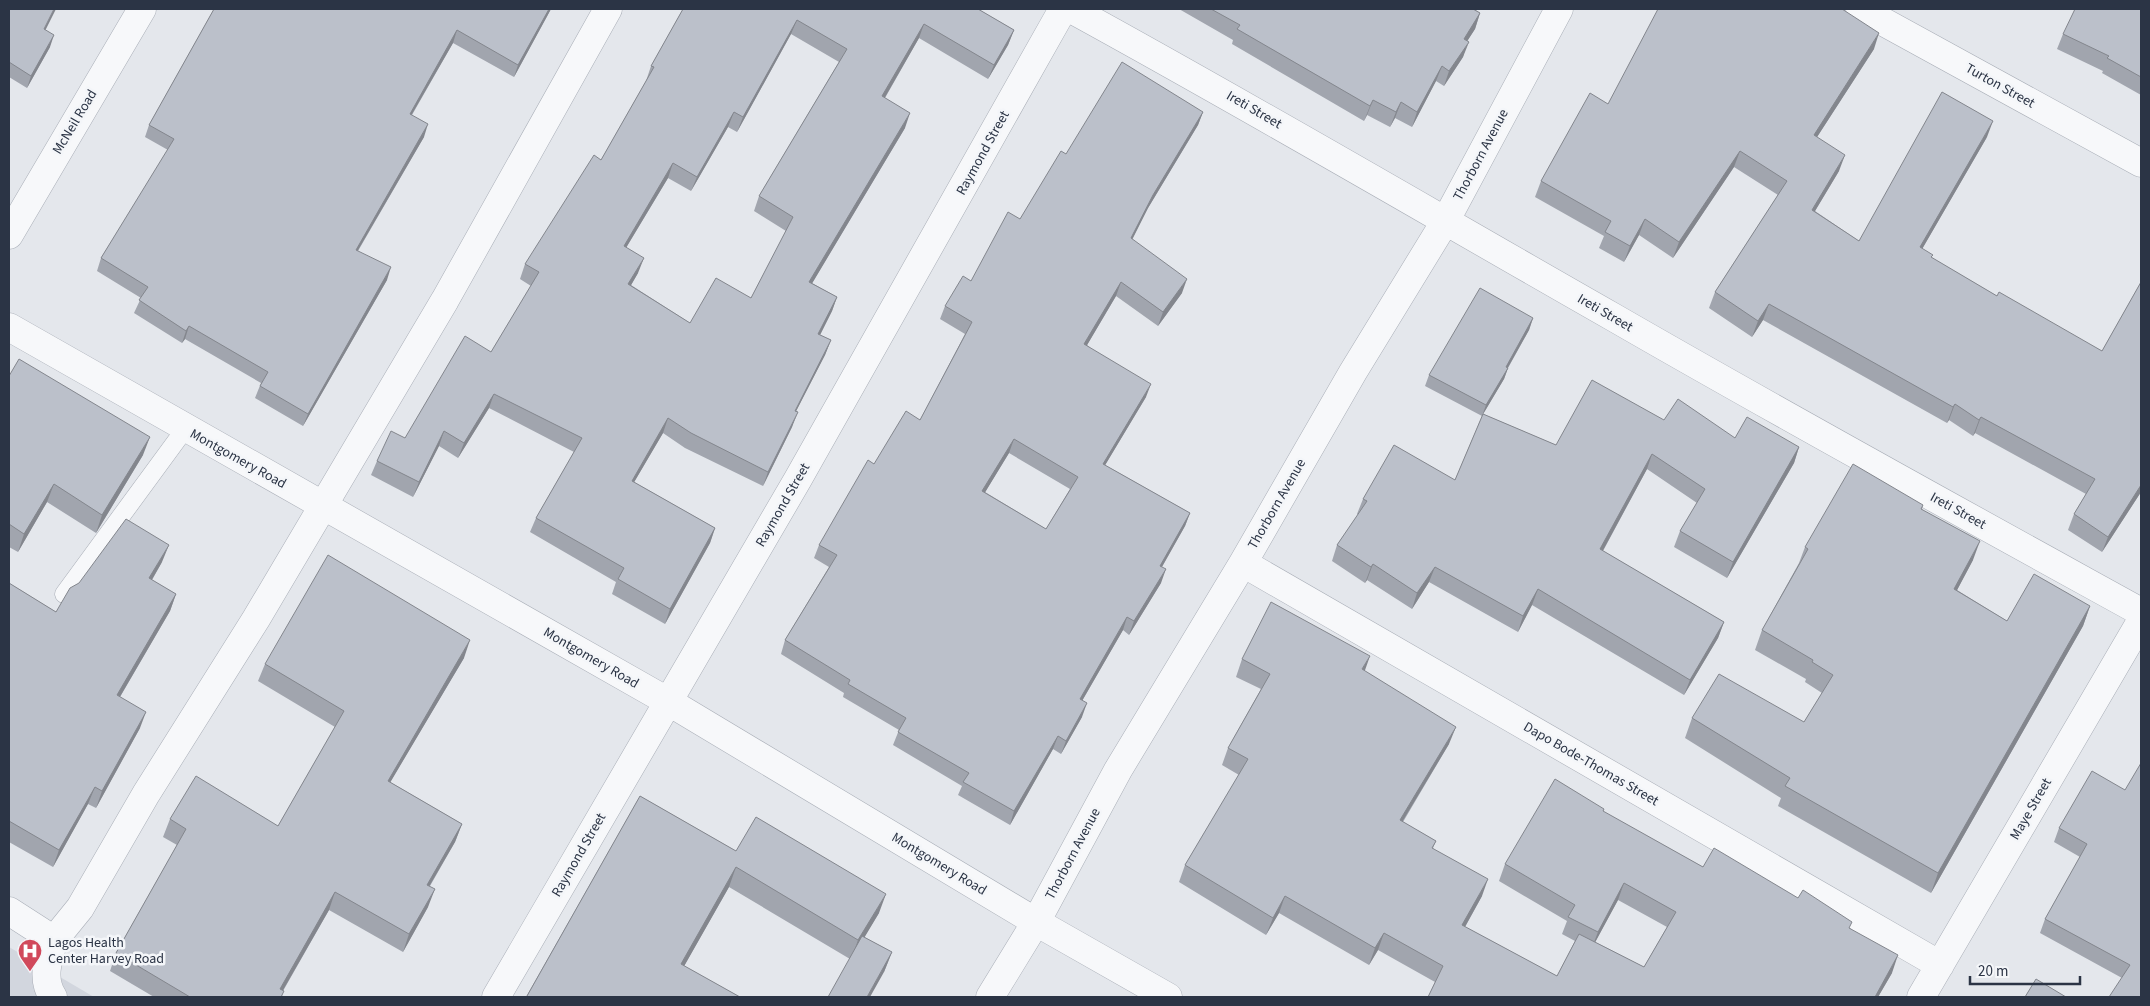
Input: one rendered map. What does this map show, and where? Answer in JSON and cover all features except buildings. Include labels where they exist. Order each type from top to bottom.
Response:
[{"type":"street","name":"McNeil Road","points":[[9,236],[142,9]]},
{"type":"street","points":[[53,997],[49,992],[46,967],[54,940],[80,908],[146,794],[256,619],[444,300],[608,9]]},
{"type":"street","name":"Raymond Street","points":[[496,997],[798,479],[1063,9]]},
{"type":"street","name":"Ireti Street","points":[[1071,9],[1227,94],[1611,316],[1862,458],[2141,612]]},
{"type":"street","name":"Thorborn Avenue","points":[[990,997],[1036,922],[1118,770],[1243,563],[1353,372],[1446,220],[1559,9]]},
{"type":"street","name":"Turton Street","points":[[1860,9],[2141,163]]},
{"type":"street","name":"Montgomery Road","points":[[9,327],[185,429],[669,702],[1036,922],[1168,997]]},
{"type":"street","name":"Dapo Bode-Thomas Street","points":[[1243,563],[1940,965]]},
{"type":"street","name":"Maye Street","points":[[1921,997],[2141,621]]},
{"type":"street","points":[[9,911],[54,940]]},
{"type":"lane","points":[[64,594],[185,429]]},
{"type":"shaded area","name":"Lagos Health Center Harvey Road","points":[[9,947],[94,997],[9,997]]},
{"type":"place","name":"Lagos Health Center Harvey Road","points":[[30,972]]}]
